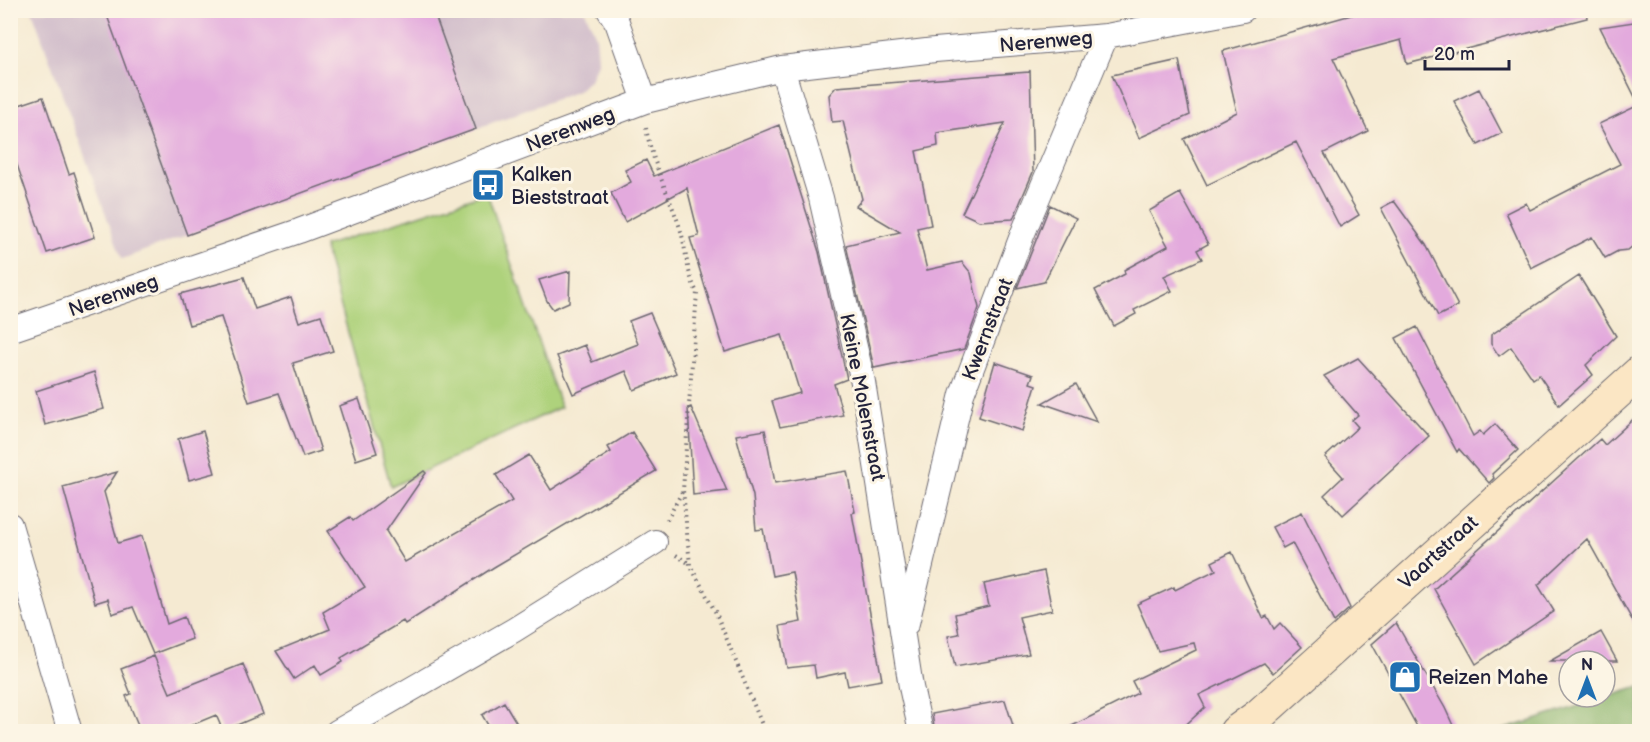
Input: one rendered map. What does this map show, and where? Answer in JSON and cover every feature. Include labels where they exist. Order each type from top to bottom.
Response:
[{"type":"main road","name":"Vaartstraat","points":[[1236,732],[1258,716],[1640,372]]},
{"type":"street","points":[[609,10],[617,22],[645,100]]},
{"type":"street","name":"Nerenweg","points":[[10,330],[299,231],[645,100],[782,69],[935,50],[1106,36],[1152,19],[1243,10]]},
{"type":"street","name":"Kwernstraat","points":[[904,633],[962,394],[1023,233],[1106,36]]},
{"type":"street","name":"Kleine Molenstraat","points":[[782,69],[821,198],[863,382],[911,687],[921,732]]},
{"type":"street","points":[[10,525],[69,732]]},
{"type":"street","points":[[338,732],[514,630],[655,542]]},
{"type":"path","points":[[645,100],[646,130],[680,228],[688,277],[697,292],[683,490],[690,565],[716,613],[765,732]]},
{"type":"path","points":[[655,542],[683,490]]},
{"type":"shaded area","points":[[32,11],[585,11],[596,36],[598,60],[591,78],[578,91],[122,259]]},
{"type":"green space","points":[[487,193],[561,407],[391,487],[324,246]]},
{"type":"green space","points":[[1639,687],[1639,731],[1499,731],[1569,709],[1617,709],[1617,694]]},
{"type":"building","points":[[105,10],[433,10],[476,129],[187,235]]},
{"type":"building","points":[[1369,10],[1586,10],[1587,18],[1407,64],[1401,40],[1333,58],[1368,131],[1324,153],[1359,215],[1340,227],[1296,142],[1207,185],[1184,139],[1237,112],[1223,51]]},
{"type":"building","points":[[1640,21],[1640,240],[1628,250],[1618,251],[1605,258],[1592,237],[1531,268],[1506,213],[1526,203],[1530,210],[1620,164],[1599,124],[1639,105],[1600,27]]},
{"type":"building","points":[[1179,60],[1190,115],[1139,138],[1112,75]]},
{"type":"building","points":[[1030,70],[1033,172],[1013,219],[979,221],[962,213],[1005,123],[937,133],[938,146],[916,151],[931,225],[917,228],[927,270],[962,262],[971,273],[979,308],[964,349],[874,368],[846,245],[900,232],[856,206],[862,199],[843,121],[832,122],[829,95],[836,87],[1029,72]]},
{"type":"building","points":[[1479,89],[1502,133],[1478,145],[1454,101]]},
{"type":"building","points":[[43,97],[69,174],[74,172],[95,237],[47,253],[10,144],[10,108]]},
{"type":"building","points":[[779,125],[819,252],[847,379],[834,384],[843,415],[780,427],[772,401],[800,393],[782,335],[725,352],[690,238],[699,236],[687,188],[625,222],[611,193],[631,182],[625,170],[646,160],[654,176]]},
{"type":"building","points":[[1180,193],[1208,244],[1197,250],[1202,259],[1164,276],[1172,291],[1134,310],[1136,314],[1114,326],[1095,290],[1125,274],[1124,270],[1168,246],[1149,211]]},
{"type":"building","points":[[1394,201],[1426,245],[1458,306],[1438,316],[1381,208]]},
{"type":"building","points":[[1050,205],[1076,218],[1044,282],[1017,288]]},
{"type":"building","points":[[570,271],[569,302],[553,309],[547,301],[539,280]]},
{"type":"building","points":[[1579,276],[1616,336],[1586,365],[1593,375],[1559,405],[1539,375],[1533,379],[1511,347],[1499,356],[1491,344],[1491,335]]},
{"type":"building","points":[[244,277],[255,309],[291,297],[299,322],[321,315],[333,351],[293,363],[321,451],[303,457],[279,393],[249,402],[221,317],[189,325],[180,294]]},
{"type":"building","points":[[650,313],[676,373],[634,390],[626,371],[573,394],[557,356],[585,345],[592,362],[638,344],[629,321]]},
{"type":"building","points":[[1417,327],[1473,436],[1480,431],[1483,435],[1495,424],[1518,450],[1492,474],[1494,478],[1489,483],[1459,449],[1457,452],[1396,338]]},
{"type":"building","points":[[1358,358],[1429,436],[1343,515],[1324,495],[1343,477],[1325,457],[1358,427],[1352,420],[1358,415],[1324,376]]},
{"type":"building","points":[[995,362],[1033,375],[1030,383],[1036,385],[1022,431],[979,417]]},
{"type":"building","points":[[94,372],[104,409],[45,425],[36,391]]},
{"type":"building","points":[[1076,384],[1097,422],[1042,403]]},
{"type":"building","points":[[359,399],[377,453],[356,460],[339,406]]},
{"type":"building","points":[[691,407],[727,491],[693,495],[688,408]]},
{"type":"building","points":[[1640,413],[1640,634],[1587,539],[1538,585],[1554,611],[1476,664],[1434,589],[1600,439],[1605,445]]},
{"type":"building","points":[[765,430],[775,483],[847,471],[855,512],[852,513],[882,680],[848,686],[845,672],[816,678],[814,665],[787,668],[780,626],[801,622],[792,572],[772,576],[763,529],[756,530],[753,496],[736,435]]},
{"type":"building","points":[[203,431],[215,473],[189,480],[178,439]]},
{"type":"building","points":[[632,432],[656,471],[494,567],[405,624],[403,621],[341,658],[343,662],[321,675],[315,665],[294,679],[276,651],[330,629],[323,612],[365,587],[328,531],[350,517],[353,521],[424,471],[426,473],[386,531],[405,562],[512,501],[496,475],[529,455],[551,490],[611,452],[608,447]]},
{"type":"building","points":[[117,472],[104,492],[118,543],[142,536],[167,624],[184,617],[192,639],[153,654],[133,607],[112,614],[108,599],[95,603],[63,487]]},
{"type":"building","points":[[1302,512],[1350,608],[1334,622],[1292,543],[1283,548],[1272,527]]},
{"type":"building","points":[[1232,552],[1263,618],[1267,616],[1274,629],[1280,623],[1302,647],[1273,673],[1264,663],[1199,695],[1205,707],[1178,732],[1060,732],[1138,693],[1132,681],[1196,650],[1194,643],[1158,651],[1137,604],[1174,587],[1175,590],[1216,570],[1212,562]]},
{"type":"building","points":[[1044,571],[1052,610],[1019,617],[1029,654],[955,667],[948,636],[959,634],[955,614],[989,606],[984,584]]},
{"type":"building","points":[[1396,623],[1445,708],[1456,732],[1420,732],[1372,644]]},
{"type":"building","points":[[1601,632],[1610,649],[1571,649]]},
{"type":"building","points":[[154,656],[170,693],[243,664],[263,714],[223,731],[216,715],[175,732],[141,732],[126,696],[131,694],[121,669]]},
{"type":"building","points":[[1005,700],[1015,732],[935,732],[932,714]]},
{"type":"building","points":[[504,702],[522,732],[492,732],[482,715]]},
{"type":"place","name":"Kalken Bieststraat","points":[[488,185]]},
{"type":"place","name":"Reizen Mahe","points":[[1405,677]]}]
